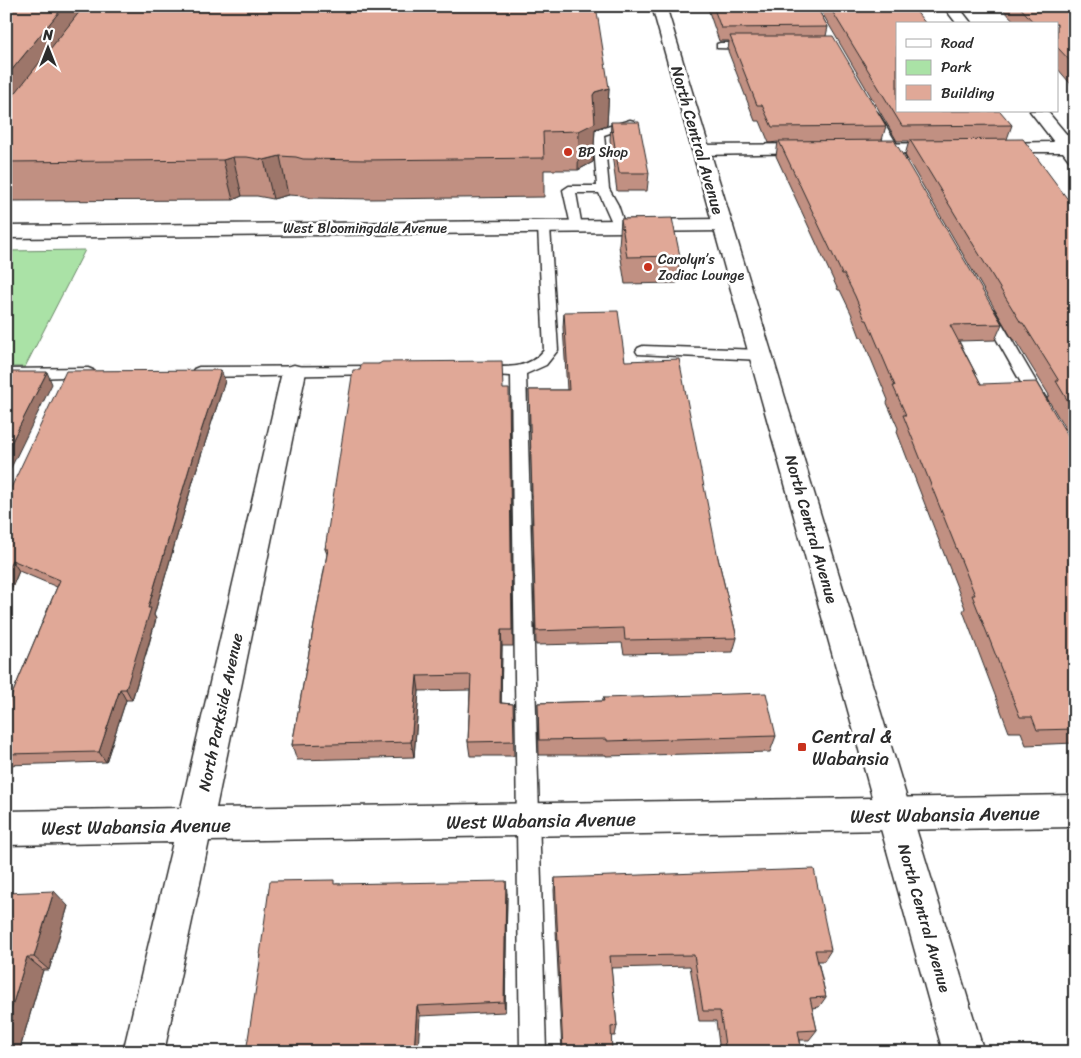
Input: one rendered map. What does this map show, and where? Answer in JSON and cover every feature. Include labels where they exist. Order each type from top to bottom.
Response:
[{"type":"street","name":"North Central Avenue","points":[[659,6],[964,1052]]},
{"type":"street","points":[[950,6],[963,22]]},
{"type":"street","points":[[1039,112],[1072,150]]},
{"type":"street","points":[[845,149],[959,148]]},
{"type":"street","points":[[978,148],[1072,150]]},
{"type":"street","points":[[701,150],[825,149]]},
{"type":"street","name":"West Bloomingdale Avenue","points":[[6,232],[723,225]]},
{"type":"street","name":"North Parkside Avenue","points":[[142,1052],[195,825],[294,372]]},
{"type":"street","name":"West Wabansia Avenue","points":[[6,828],[1075,811]]},
{"type":"lane","points":[[720,46],[758,46]]},
{"type":"lane","points":[[866,101],[907,171]]},
{"type":"lane","points":[[619,226],[612,205],[603,189],[598,133],[630,123]]},
{"type":"lane","points":[[576,227],[568,190],[603,189]]},
{"type":"lane","points":[[460,371],[531,368],[541,362],[551,350],[544,227]]},
{"type":"lane","points":[[981,300],[1045,411]]},
{"type":"lane","points":[[643,351],[761,356]]},
{"type":"lane","points":[[518,370],[533,1052]]},
{"type":"lane","points":[[184,373],[393,371]]},
{"type":"lane","points":[[6,374],[106,373]]},
{"type":"lane","points":[[59,390],[67,374]]},
{"type":"green space","points":[[85,250],[25,367],[6,367],[6,251]]},
{"type":"building","points":[[6,6],[64,6],[6,77]]},
{"type":"building","points":[[84,6],[596,6],[609,88],[595,92],[593,95],[595,123],[579,131],[543,132],[544,158],[366,160],[303,159],[280,156],[264,160],[233,157],[223,160],[6,162],[6,105]]},
{"type":"building","points":[[713,6],[816,6],[828,27],[721,28]]},
{"type":"building","points":[[829,6],[912,6],[924,22],[896,22],[896,112],[1001,112],[1012,125],[902,126]]},
{"type":"building","points":[[1019,6],[1075,6],[1075,66],[1058,48],[1058,22],[1033,22]]},
{"type":"building","points":[[730,36],[833,36],[886,126],[772,127],[762,105],[757,105]]},
{"type":"building","points":[[611,122],[639,122],[649,173],[619,173]]},
{"type":"building","points":[[1023,139],[1075,209],[1075,413],[1056,381],[1059,381],[1023,323],[1021,323],[910,140]]},
{"type":"building","points":[[894,140],[1002,324],[950,325],[981,384],[1036,382],[1075,448],[1075,729],[1037,730],[1032,717],[1020,717],[972,595],[975,595],[903,415],[906,415],[893,386],[895,386],[867,320],[865,320],[844,274],[842,274],[779,141]]},
{"type":"building","points":[[672,218],[680,256],[627,257],[621,219]]},
{"type":"building","points":[[618,311],[625,361],[679,359],[718,558],[737,638],[625,640],[624,628],[536,631],[529,390],[569,390],[564,312]]},
{"type":"building","points":[[502,361],[503,389],[509,389],[512,630],[501,630],[500,703],[513,704],[514,741],[468,742],[471,675],[417,676],[411,742],[292,745],[328,549],[325,549],[353,370],[360,370],[361,364],[379,364],[382,362]]},
{"type":"building","points":[[221,370],[192,459],[148,608],[151,608],[126,689],[120,689],[99,752],[6,754],[6,709],[60,580],[12,560],[6,573],[6,495],[66,371]]},
{"type":"building","points":[[6,372],[47,372],[6,453]]},
{"type":"building","points":[[766,693],[776,736],[607,741],[607,739],[539,740],[538,703],[604,701],[603,698]]},
{"type":"building","points":[[814,869],[831,950],[815,950],[826,997],[810,998],[817,1030],[798,1031],[802,1052],[726,1052],[720,1011],[703,1011],[694,955],[610,956],[617,1026],[611,1027],[612,1052],[563,1052],[555,878]]},
{"type":"building","points":[[334,880],[334,884],[506,881],[504,1002],[417,1006],[414,1052],[246,1052],[270,881]]},
{"type":"building","points":[[54,891],[34,957],[27,957],[6,1026],[6,893]]},
{"type":"place","name":"BP Shop","points":[[568,152]]},
{"type":"place","name":"Carolyn’s Zodiac Lounge","points":[[648,267]]},
{"type":"place","name":"Central & Wabansia","points":[[802,747]]}]
